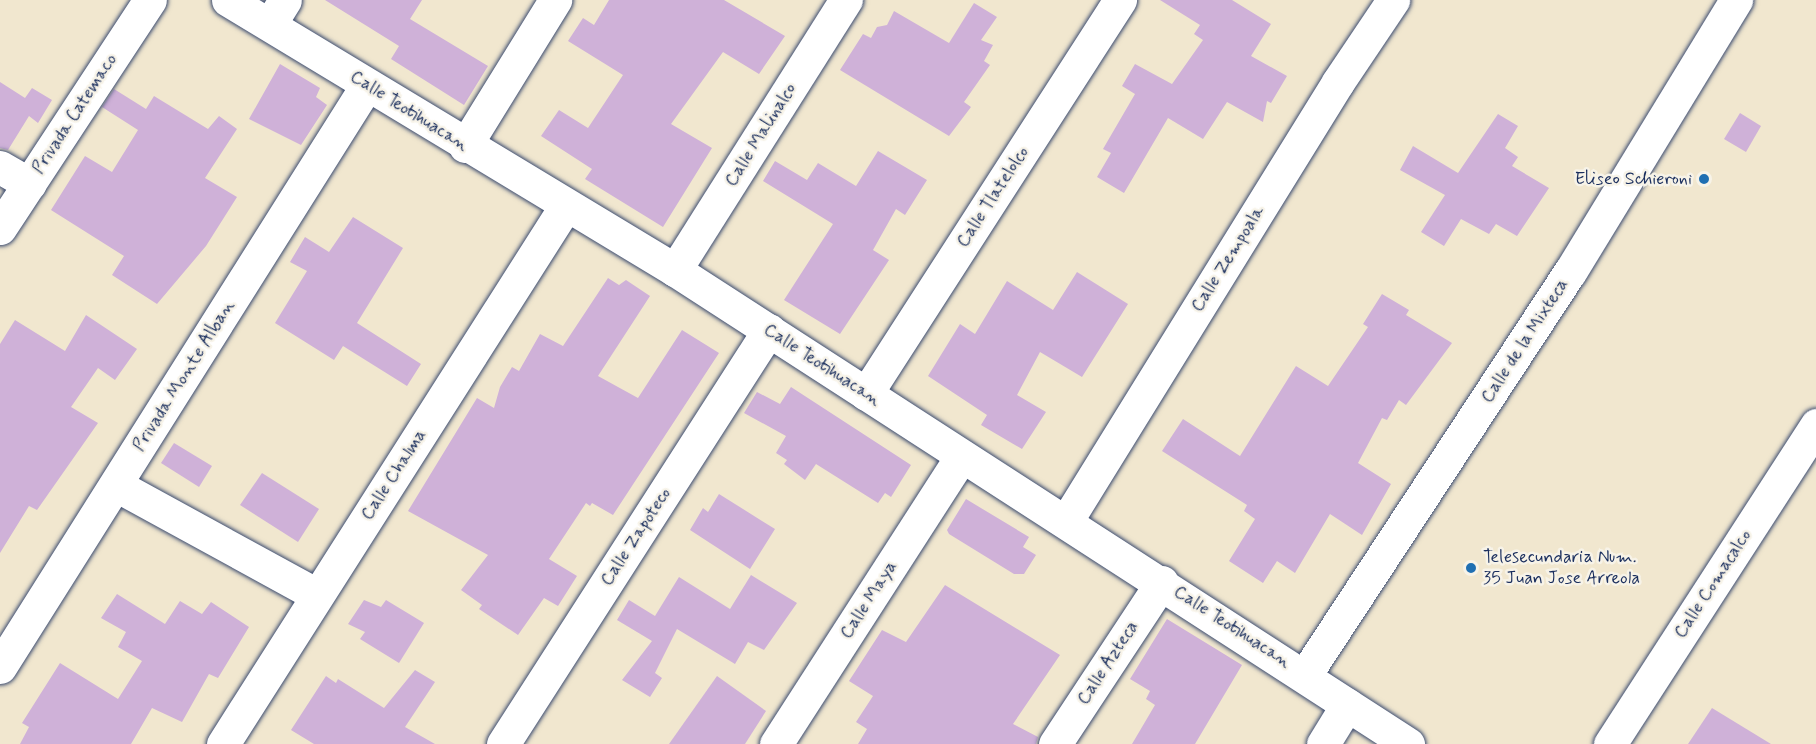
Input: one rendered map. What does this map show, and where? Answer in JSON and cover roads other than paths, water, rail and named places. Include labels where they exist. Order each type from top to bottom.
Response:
[{"type":"street","name":"Privada Catemaco","points":[[0,228],[150,0]]},
{"type":"street","name":"Calle Teotihuacan","points":[[228,0],[277,12],[367,85],[565,207],[675,270],[961,457],[1067,520],[1408,744]]},
{"type":"street","points":[[465,146],[555,0]]},
{"type":"street","name":"Calle Malinalco","points":[[675,270],[846,0]]},
{"type":"street","name":"Calle Tlatelolco","points":[[866,394],[1120,0]]},
{"type":"street","name":"Calle Zempoala","points":[[1067,520],[1338,82],[1393,0]]},
{"type":"street","name":"Calle de la Mixteca","points":[[1305,675],[1570,272],[1736,0]]},
{"type":"street","name":"Privada Monte Alban","points":[[0,667],[367,85]]},
{"type":"street","points":[[0,167],[29,184]]},
{"type":"street","name":"Calle Chalma","points":[[223,744],[565,207]]},
{"type":"street","name":"Calle Zapoteco","points":[[503,744],[769,330]]},
{"type":"street","name":"Calle Comacalco","points":[[1610,744],[1816,425]]},
{"type":"street","name":"Calle Maya","points":[[776,744],[961,457]]},
{"type":"street","points":[[116,485],[317,595]]},
{"type":"street","name":"Calle Azteca","points":[[1055,744],[1162,582]]},
{"type":"street","points":[[1323,744],[1347,705]]},
{"type":"place","name":"Eliseo Schieroni","points":[[1704,179]]},
{"type":"place","name":"Telesecundaria Num. 35 Juan Jose Arreola","points":[[1471,568]]}]
